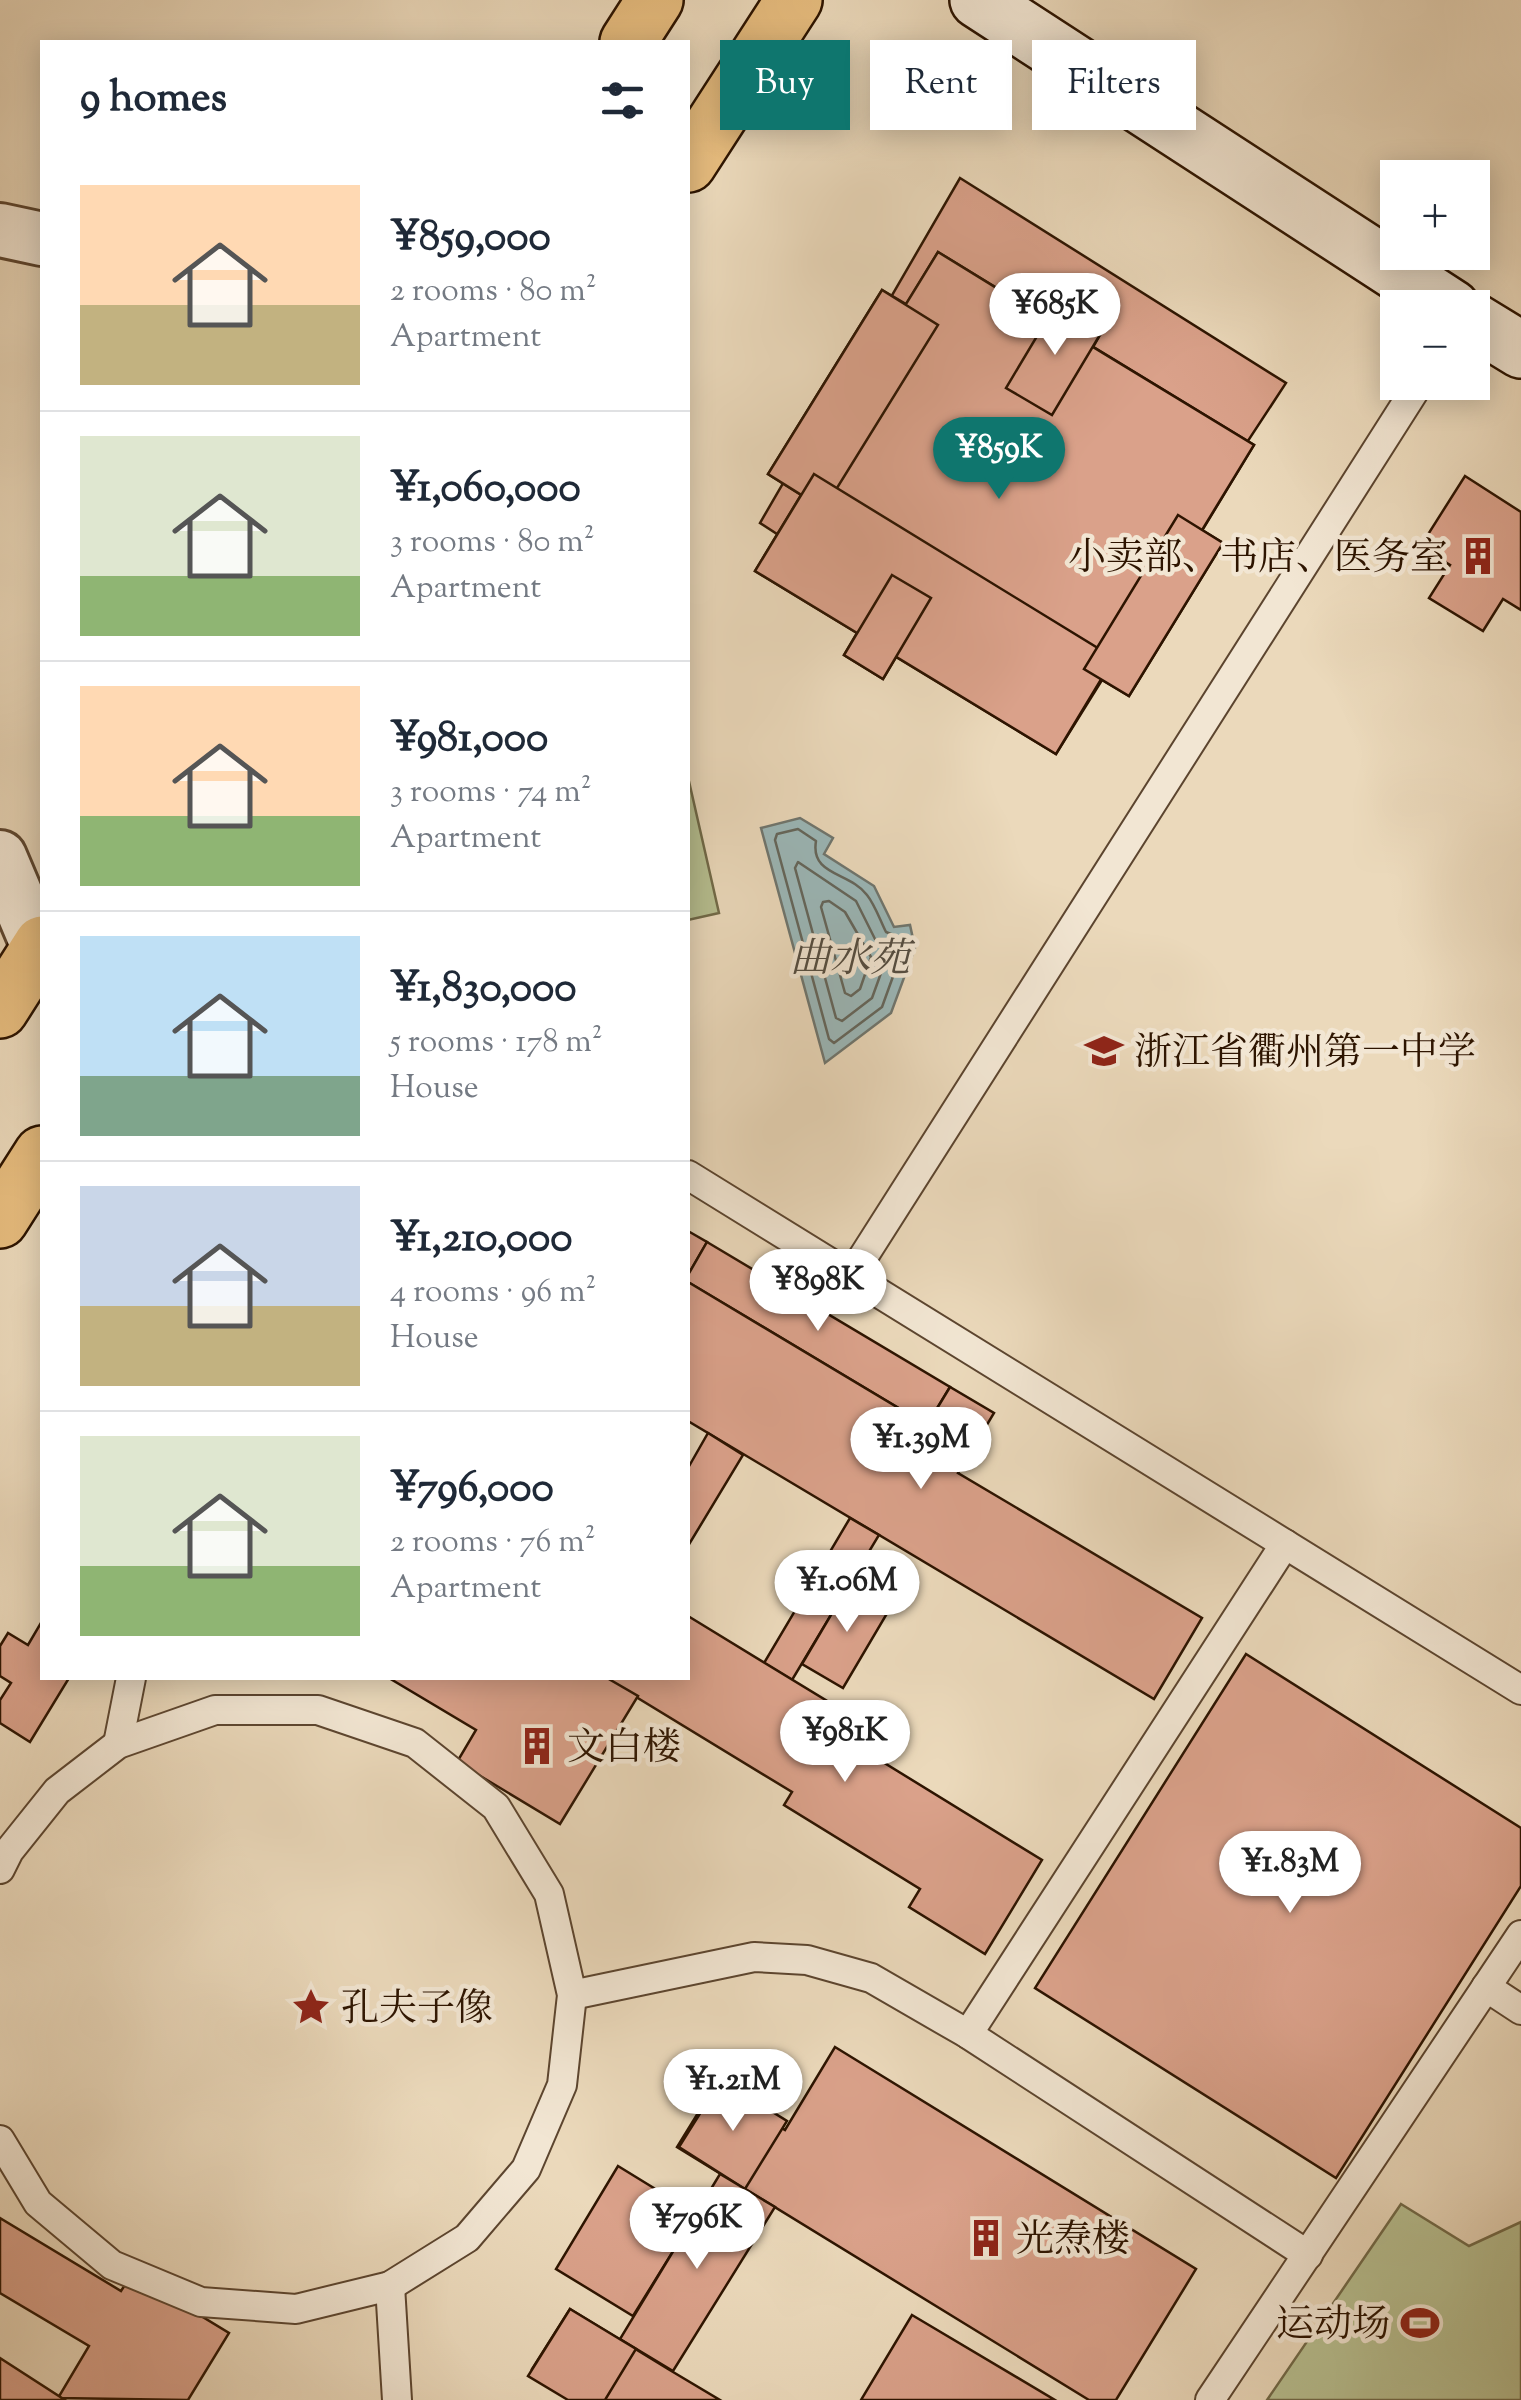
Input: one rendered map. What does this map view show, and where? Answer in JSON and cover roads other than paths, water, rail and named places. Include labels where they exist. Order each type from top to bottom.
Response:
[{"type":"main road","points":[[629,40],[655,0]]},
{"type":"main road","points":[[690,161],[794,0]]},
{"type":"main road","points":[[0,1010],[40,949]]},
{"type":"main road","points":[[0,1220],[40,1157]]},
{"type":"street","points":[[978,0],[1424,290]]},
{"type":"street","points":[[0,230],[40,239]]},
{"type":"street","points":[[1490,331],[1521,350]]},
{"type":"street","points":[[0,856],[40,945]]},
{"type":"lane","points":[[851,1276],[1409,400]]},
{"type":"lane","points":[[690,1176],[1521,1690]]},
{"type":"lane","points":[[968,2034],[1286,1544]]},
{"type":"lane","points":[[118,1744],[131,1680]]},
{"type":"lane","points":[[0,2140],[38,2203],[112,2266],[201,2302],[296,2309],[390,2286],[467,2238],[526,2169],[562,2086],[572,1995],[549,1894],[496,1807],[414,1743],[318,1710],[215,1710],[118,1744],[57,1791],[3,1855]]},
{"type":"lane","points":[[1210,2400],[1521,1935]]},
{"type":"lane","points":[[572,1995],[754,1957],[807,1960],[871,1978],[968,2034],[1308,2255]]},
{"type":"lane","points":[[1486,1987],[1521,2010]]},
{"type":"lane","points":[[390,2286],[397,2400]]},
{"type":"water","name":"曲水苑","points":[[800,818],[833,838],[824,854],[874,886],[894,927],[910,925],[915,948],[891,1013],[825,1063],[761,828]]},
{"type":"place","name":"小卖部、书店、医务室","points":[[1478,556]]},
{"type":"place","name":"浙江省衢州第一中学","points":[[1104,1051]]},
{"type":"place","name":"文白楼","points":[[537,1746]]},
{"type":"place","name":"孔夫子像","points":[[311,2007]]},
{"type":"place","name":"光焘楼","points":[[986,2238]]},
{"type":"place","name":"运动场","points":[[1420,2323]]}]
